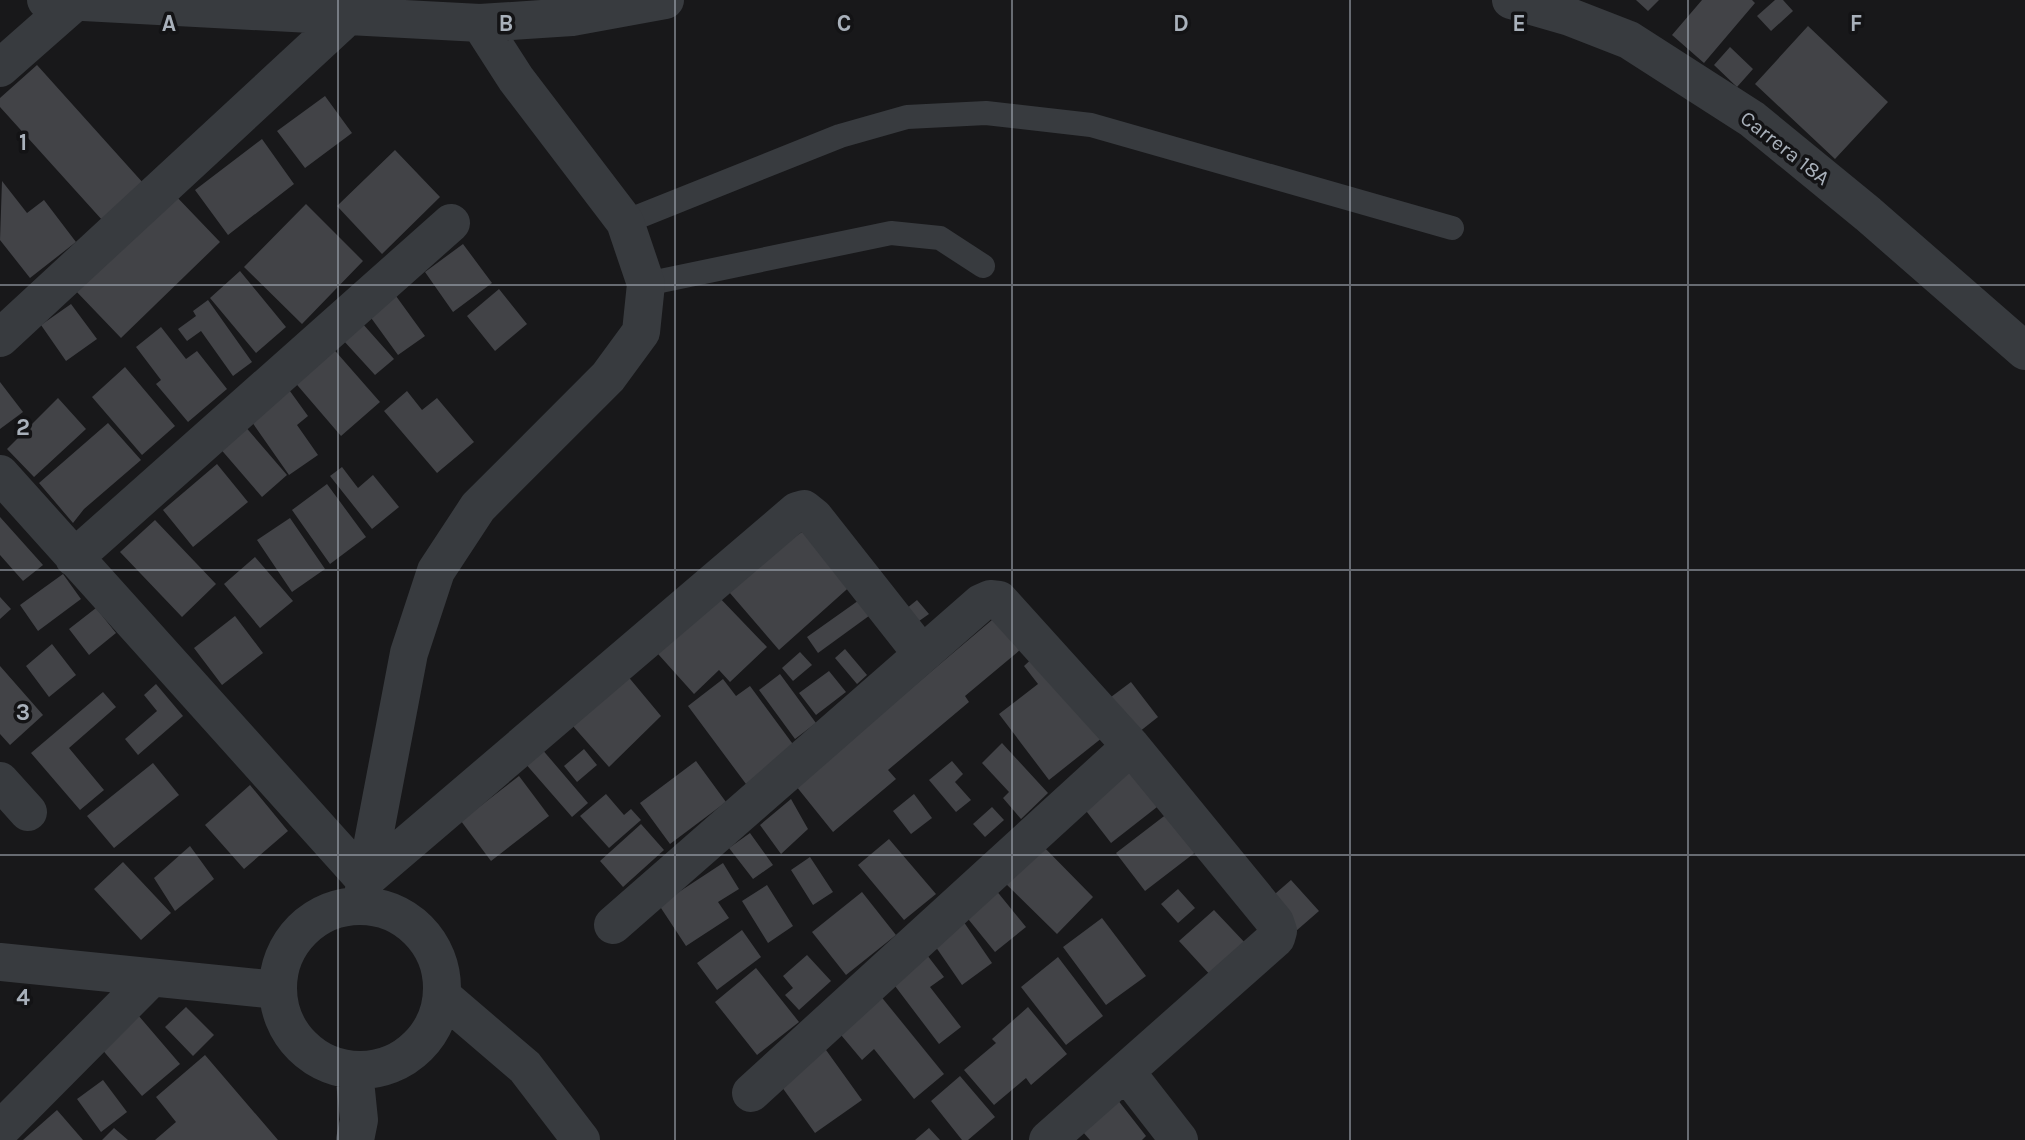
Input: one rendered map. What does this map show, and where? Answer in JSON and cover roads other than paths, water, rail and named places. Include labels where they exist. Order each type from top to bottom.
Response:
[{"type":"street","points":[[0,68],[61,1],[349,15],[419,10],[480,23],[572,18],[665,0]]},
{"type":"street","name":"Carrera 18A","points":[[1511,0],[1576,9],[1752,119],[1868,214],[2025,351]]},
{"type":"street","points":[[0,338],[349,15]]},
{"type":"street","points":[[363,893],[409,653],[436,572],[478,507],[608,377],[641,332],[646,284],[625,222],[516,79],[480,23]]},
{"type":"street","points":[[74,558],[451,223]]},
{"type":"street","points":[[0,474],[363,893],[412,923],[430,944],[440,969],[442,996],[436,1021],[422,1042],[403,1059],[379,1069],[355,1071],[330,1066],[309,1054],[292,1036],[281,1014],[277,990],[282,957],[301,929],[329,910],[363,893],[797,511],[804,509],[814,517],[922,654]]},
{"type":"street","points":[[613,925],[981,603],[990,599],[999,600],[1132,746],[1275,922],[1279,931],[1276,939],[1048,1140]]},
{"type":"street","points":[[751,1093],[1132,746]]},
{"type":"street","points":[[0,781],[28,812]]},
{"type":"street","points":[[0,962],[277,990]]},
{"type":"street","points":[[0,1130],[150,979]]},
{"type":"street","points":[[442,996],[525,1066],[581,1140]]},
{"type":"street","points":[[355,1071],[359,1120],[355,1140]]},
{"type":"street","points":[[1126,1072],[1179,1140]]},
{"type":"lane","points":[[625,222],[840,136],[907,117],[986,113],[1091,125],[1452,228]]},
{"type":"lane","points":[[646,284],[891,233],[940,238],[983,266]]}]
